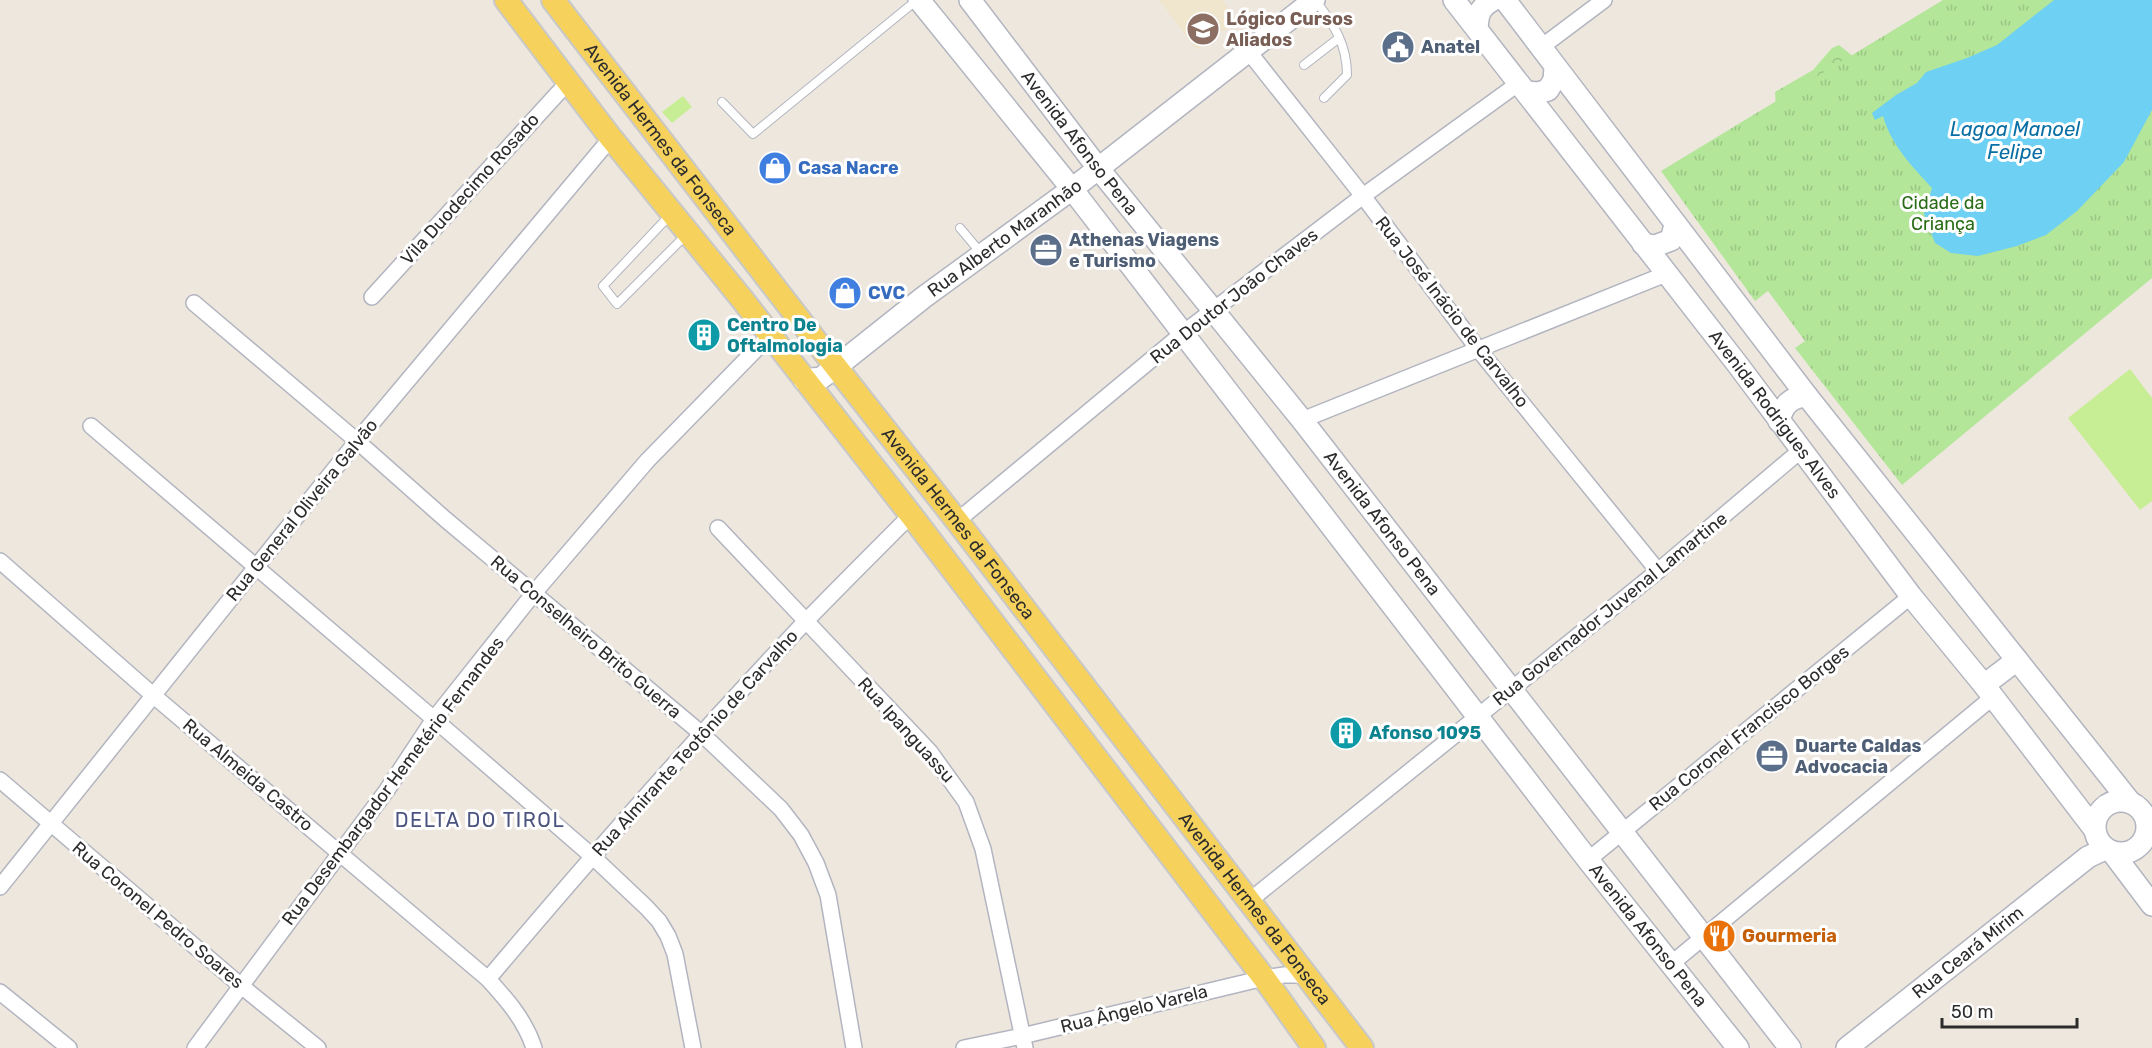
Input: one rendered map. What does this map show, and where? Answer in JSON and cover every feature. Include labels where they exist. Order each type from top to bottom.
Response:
[{"type":"main road","name":"Avenida Hermes da Fonseca","points":[[506,0],[611,138],[689,232],[910,515],[1264,978],[1314,1048]]},
{"type":"main road","name":"Avenida Hermes da Fonseca","points":[[553,0],[1362,1048]]},
{"type":"main road","name":"Avenida Afonso Pena","points":[[918,0],[1072,189],[1588,860],[1738,1048]]},
{"type":"main road","name":"Avenida Afonso Pena","points":[[970,0],[1098,168],[1302,420],[1790,1048]]},
{"type":"main road","name":"Rua Alberto Maranhão","points":[[804,381],[821,378],[836,367],[924,297],[1072,189],[1315,0]]},
{"type":"main road","name":"Avenida Rodrigues Alves","points":[[1454,0],[1523,87],[1911,596],[1988,691],[2100,846],[2152,906]]},
{"type":"main road","name":"Avenida Rodrigues Alves","points":[[1501,0],[1807,396],[2017,660],[2146,815]]},
{"type":"main road","points":[[1477,29],[1478,14],[1486,4],[1501,0]]},
{"type":"main road","points":[[1523,87],[1538,93],[1548,90],[1554,80],[1555,68]]},
{"type":"main road","points":[[1643,244],[1655,246],[1671,240],[1675,225]]},
{"type":"main road","points":[[1779,421],[1781,411],[1789,400],[1798,396],[1807,396]]},
{"type":"main road","points":[[1988,691],[2017,660]]},
{"type":"main road","points":[[2113,802],[2146,815],[2143,843],[2136,849],[2129,853],[2100,846],[2096,821],[2105,806],[2113,802]]},
{"type":"main road","name":"Rua Ceará Mirim","points":[[1847,1048],[2100,846]]},
{"type":"street","points":[[1540,48],[1604,0]]},
{"type":"street","name":"Rua José Inácio de Carvalho","points":[[1249,52],[1363,196],[1478,349],[1658,571]]},
{"type":"street","name":"Vila Duodecimo Rosado","points":[[372,297],[569,81]]},
{"type":"street","name":"Rua Doutor João Chaves","points":[[957,521],[1182,334],[1363,196],[1523,87]]},
{"type":"street","name":"Rua General Oliveira Galvão","points":[[0,887],[357,441],[611,138]]},
{"type":"street","points":[[1302,420],[1666,274]]},
{"type":"street","name":"Rua Conselheiro Brito Guerra","points":[[194,303],[445,519],[702,734],[781,809],[801,835],[816,862],[828,895],[854,1048]]},
{"type":"street","name":"Rua Desembargador Hemetério Fernandes","points":[[195,1048],[387,790],[434,719],[534,593],[647,461],[770,335]]},
{"type":"street","points":[[91,426],[434,719],[592,856],[646,907],[659,921],[675,954],[693,1048]]},
{"type":"street","name":"Rua Governador Juvenal Lamartine","points":[[1249,900],[1511,691],[1800,451]]},
{"type":"street","name":"Rua Almirante Teotônio de Carvalho","points":[[488,979],[592,856],[702,734],[806,621],[910,515]]},
{"type":"street","name":"Rua Ipanguassu","points":[[718,528],[930,752],[966,802],[983,849],[1024,1042]]},
{"type":"street","name":"Rua Almeida Castro","points":[[0,561],[154,696],[488,979],[515,1010],[529,1033],[534,1048]]},
{"type":"street","name":"Rua Coronel Francisco Borges","points":[[1588,860],[1911,596]]},
{"type":"street","points":[[1671,964],[1988,691]]},
{"type":"street","name":"Rua Coronel Pedro Soares","points":[[0,780],[240,985],[318,1048]]},
{"type":"street","name":"Rua Ângelo Varela","points":[[964,1048],[1024,1042],[1264,978],[1305,975]]},
{"type":"street","points":[[0,992],[69,1048]]},
{"type":"lane","points":[[722,102],[753,134],[918,0]]},
{"type":"lane","points":[[1315,0],[1336,28],[1347,63],[1347,75],[1324,98]]},
{"type":"lane","points":[[1304,65],[1339,38]]},
{"type":"lane","points":[[673,212],[603,286],[617,304],[689,232]]},
{"type":"lane","points":[[960,228],[982,255]]},
{"type":"shaded area","name":"Lógico Cursos Aliados","points":[[1159,0],[1222,0],[1237,20],[1197,50]]},
{"type":"green space","name":"Cidade da Criança","points":[[1943,0],[2152,0],[2152,278],[1902,485],[1795,348],[1805,341],[1768,291],[1755,301],[1661,171]]},
{"type":"green space","points":[[1839,45],[1854,57],[1776,108],[1775,92],[1813,70],[1832,48]]},
{"type":"green space","points":[[683,96],[692,107],[672,123],[662,112]]},
{"type":"green space","points":[[2130,369],[2152,398],[2152,501],[2140,510],[2068,418]]},
{"type":"water","name":"Lagoa Manoel Felipe","points":[[2054,0],[2152,0],[2152,110],[2124,162],[2077,211],[2046,235],[2017,246],[1978,256],[1951,253],[1935,243],[1924,214],[1932,188],[1897,146],[1883,116],[1875,120],[1872,113],[1917,83],[1926,72],[1997,45]]},
{"type":"place","name":"Lógico Cursos Aliados","points":[[1203,29]]},
{"type":"place","name":"Anatel","points":[[1398,47]]},
{"type":"place","name":"Casa Nacre","points":[[775,168]]},
{"type":"place","name":"Athenas Viagens e Turismo","points":[[1046,250]]},
{"type":"place","name":"CVC","points":[[845,293]]},
{"type":"place","name":"Centro De Oftalmologia","points":[[704,335]]},
{"type":"place","name":"Afonso 1095","points":[[1346,733]]},
{"type":"place","name":"Duarte Caldas Advocacia","points":[[1772,756]]},
{"type":"place","name":"Gourmeria","points":[[1719,936]]},
{"type":"district","name":"DELTA DO TIROL","points":[[480,820]]}]
